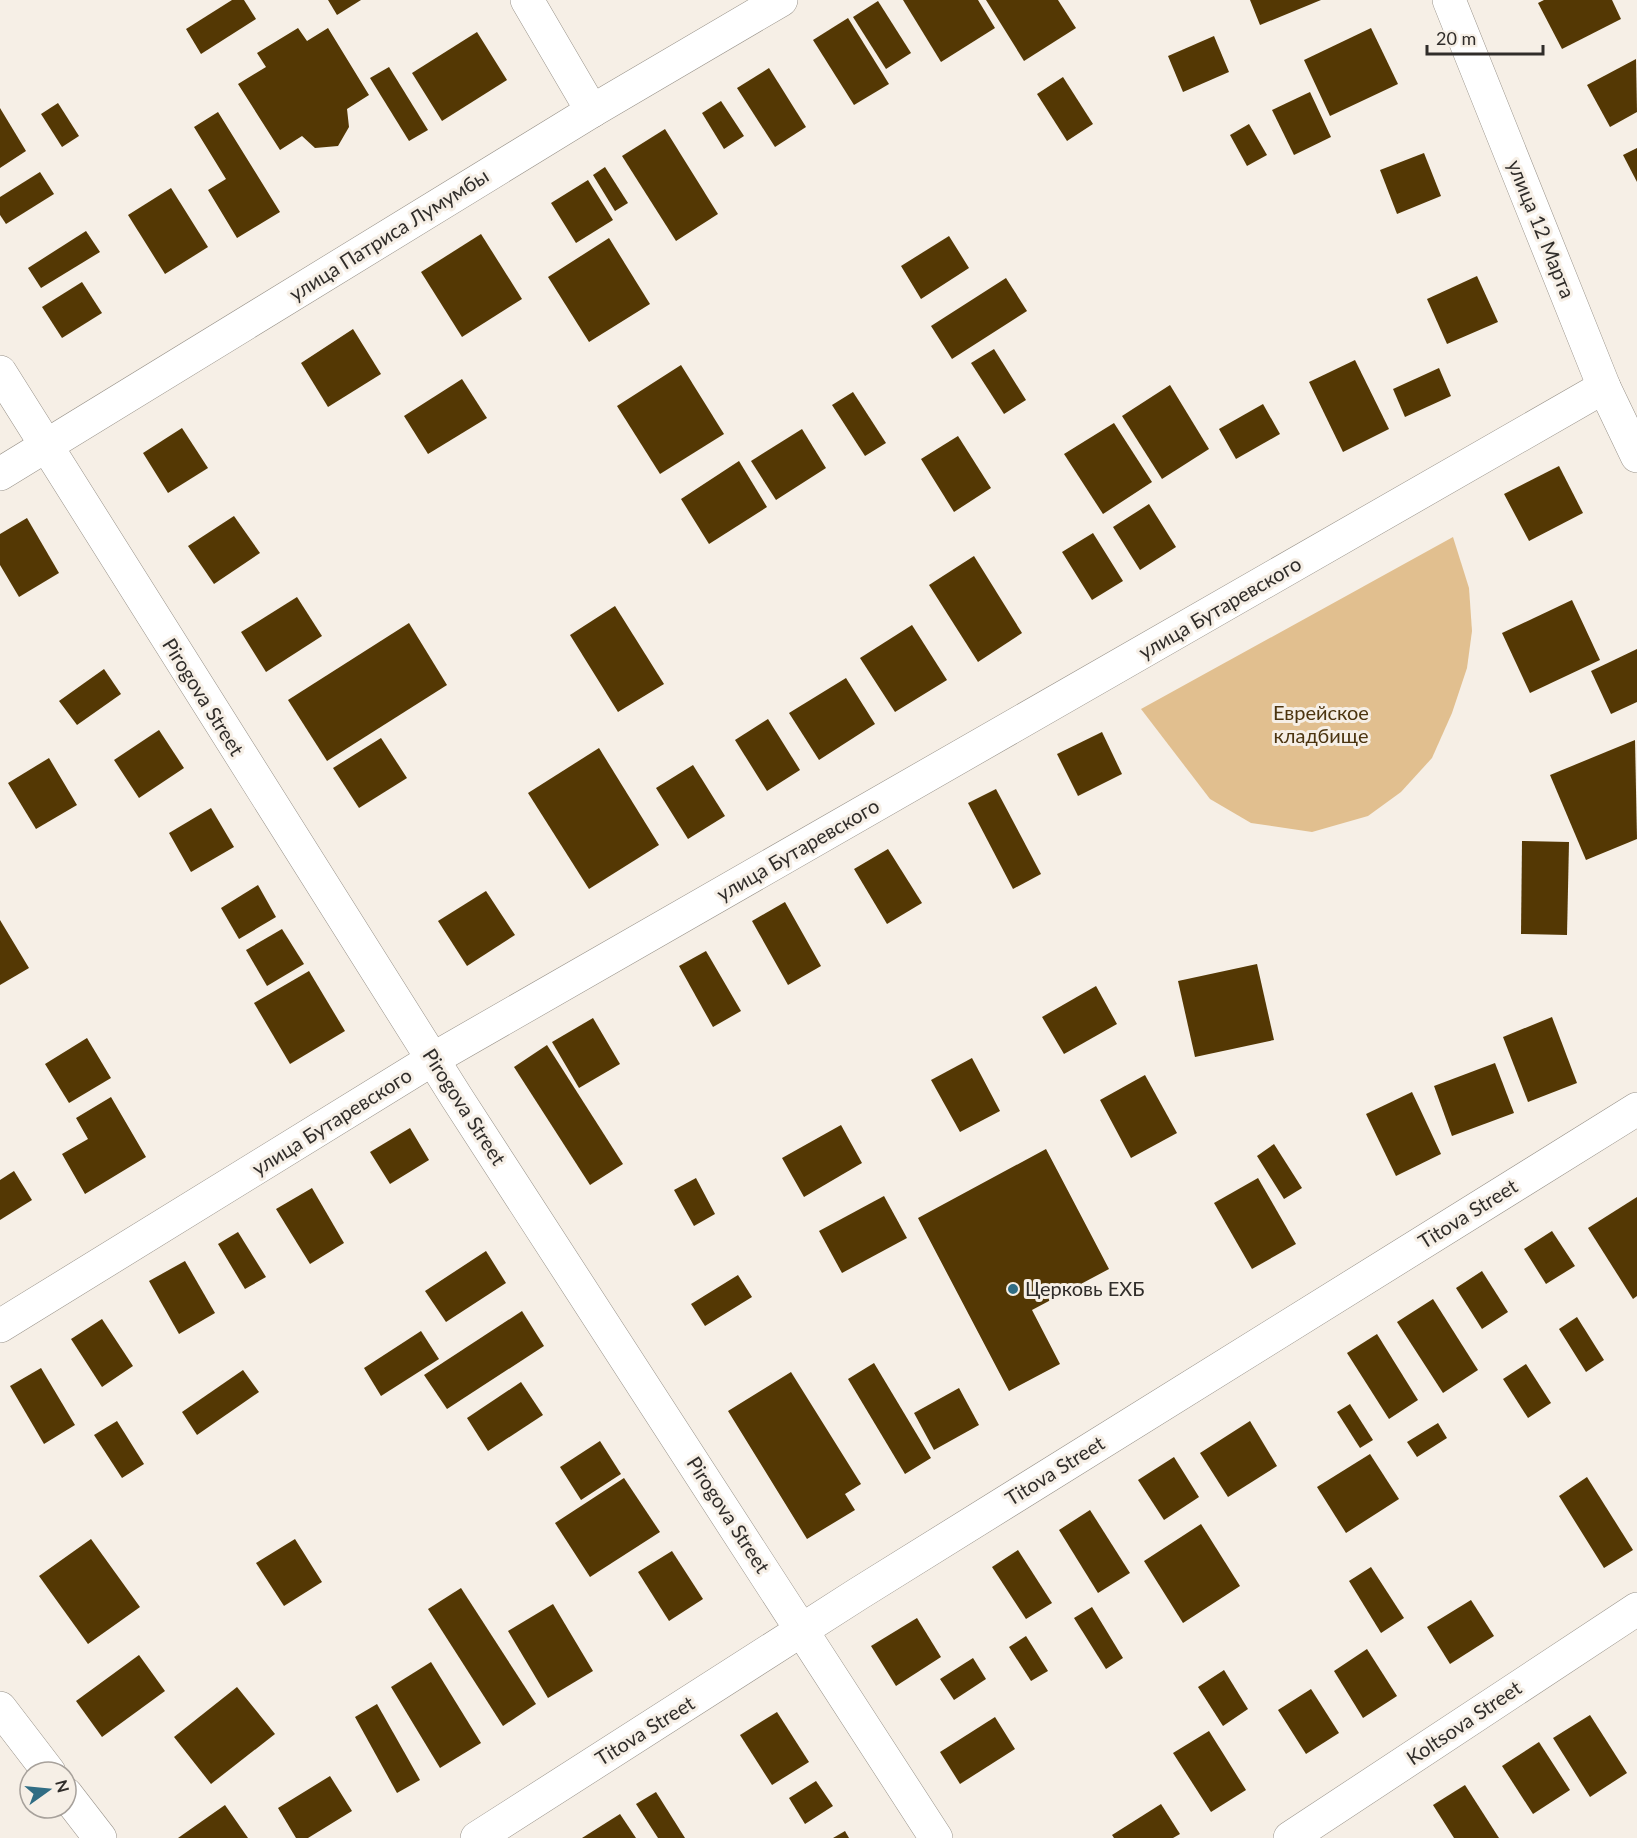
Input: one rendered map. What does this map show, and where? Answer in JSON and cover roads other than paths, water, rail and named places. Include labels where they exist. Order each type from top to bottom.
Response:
[{"type":"street","points":[[527,0],[592,111]]},
{"type":"street","name":"улица Патриса Лумумбы","points":[[0,474],[592,111],[781,0]]},
{"type":"street","name":"улица 12 Марта","points":[[1449,0],[1604,387],[1637,456]]},
{"type":"street","name":"Pirogova Street","points":[[0,372],[45,447],[434,1059],[936,1838]]},
{"type":"street","name":"улица Бутаревского","points":[[0,1326],[434,1059],[1604,387]]},
{"type":"street","name":"Titova Street","points":[[477,1838],[802,1630],[1637,1109]]},
{"type":"street","name":"Koltsova Street","points":[[1290,1838],[1637,1609]]},
{"type":"street","points":[[0,1708],[40,1760]]},
{"type":"street","points":[[78,1810],[100,1838]]},
{"type":"place","name":"Церковь ЕХБ","points":[[1013,1289]]},
{"type":"park label","name":"Еврейское кладбище","points":[[1321,724]]}]
